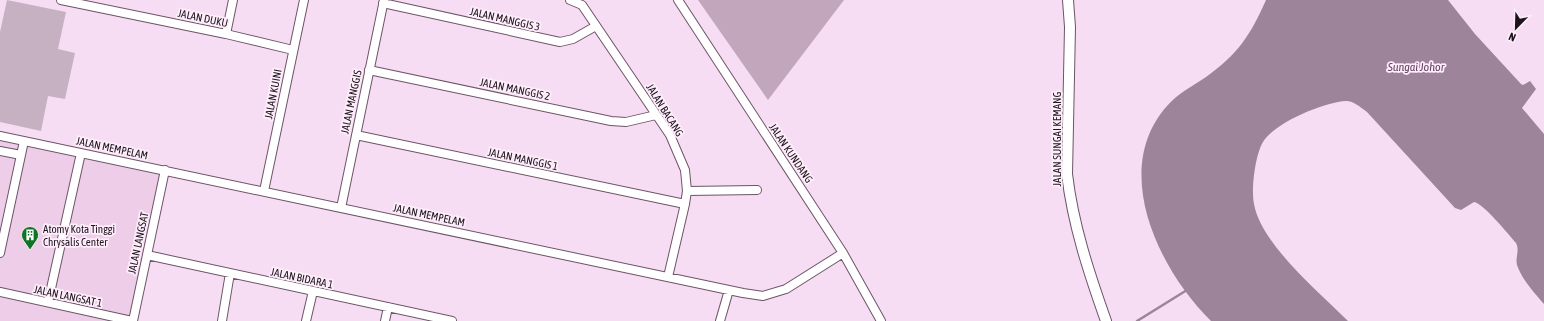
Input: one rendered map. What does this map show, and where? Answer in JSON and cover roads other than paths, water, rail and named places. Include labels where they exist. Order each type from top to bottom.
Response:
[{"type":"street","name":"JALAN DUKU","points":[[60,0],[73,1],[293,50]]},
{"type":"street","points":[[226,34],[233,0]]},
{"type":"street","name":"JALAN KUINI","points":[[264,191],[304,0]]},
{"type":"street","name":"JALAN BACANG","points":[[570,0],[582,5],[670,136],[685,170],[687,190],[685,204],[668,277]]},
{"type":"street","name":"JALAN KUNDANG","points":[[678,0],[843,253],[881,321]]},
{"type":"street","name":"JALAN SUNGAI KEMANG","points":[[1068,0],[1070,27],[1067,174],[1069,195],[1087,268],[1106,321]]},
{"type":"street","name":"JALAN MANGGIS 3","points":[[384,2],[560,42],[573,39],[596,26]]},
{"type":"street","name":"JALAN MANGGIS","points":[[341,208],[384,2]]},
{"type":"street","name":"JALAN MANGGIS 2","points":[[369,70],[610,121],[626,122],[656,115]]},
{"type":"street","name":"JALAN MANGGIS 1","points":[[356,135],[685,204]]},
{"type":"street","name":"JALAN MEMPELAM","points":[[0,136],[763,296],[786,289],[843,253]]},
{"type":"street","points":[[0,253],[24,141]]},
{"type":"street","points":[[0,151],[21,155]]},
{"type":"street","points":[[48,302],[81,153]]},
{"type":"street","name":"JALAN LANGSAT","points":[[133,321],[165,170]]},
{"type":"street","points":[[687,190],[757,190]]},
{"type":"street","name":"JALAN BIDARA 1","points":[[147,256],[452,321]]},
{"type":"street","points":[[222,321],[230,273]]},
{"type":"street","points":[[720,321],[730,290]]},
{"type":"street","points":[[306,321],[313,291]]},
{"type":"street","name":"JALAN LANGSAT 1","points":[[0,292],[133,321]]},
{"type":"street","points":[[385,321],[388,307]]},
{"type":"water","name":"Sungai Johor","points":[[1266,0],[1448,0],[1475,34],[1521,84],[1523,85],[1530,81],[1536,89],[1522,108],[1544,134],[1544,304],[1529,286],[1519,270],[1517,265],[1518,249],[1516,243],[1489,213],[1474,202],[1461,210],[1455,208],[1367,112],[1354,103],[1346,101],[1313,109],[1288,121],[1269,135],[1263,142],[1258,155],[1254,173],[1253,198],[1259,219],[1279,251],[1307,282],[1348,321],[1211,321],[1192,300],[1174,275],[1159,247],[1148,218],[1142,189],[1143,159],[1150,132],[1167,106],[1181,93],[1217,69],[1235,52],[1254,24]]},
{"type":"waterway","points":[[1137,321],[1187,290]]},
{"type":"place","name":"Atomy Kota Tinggi Chrysalis Center","points":[[30,250]]}]
